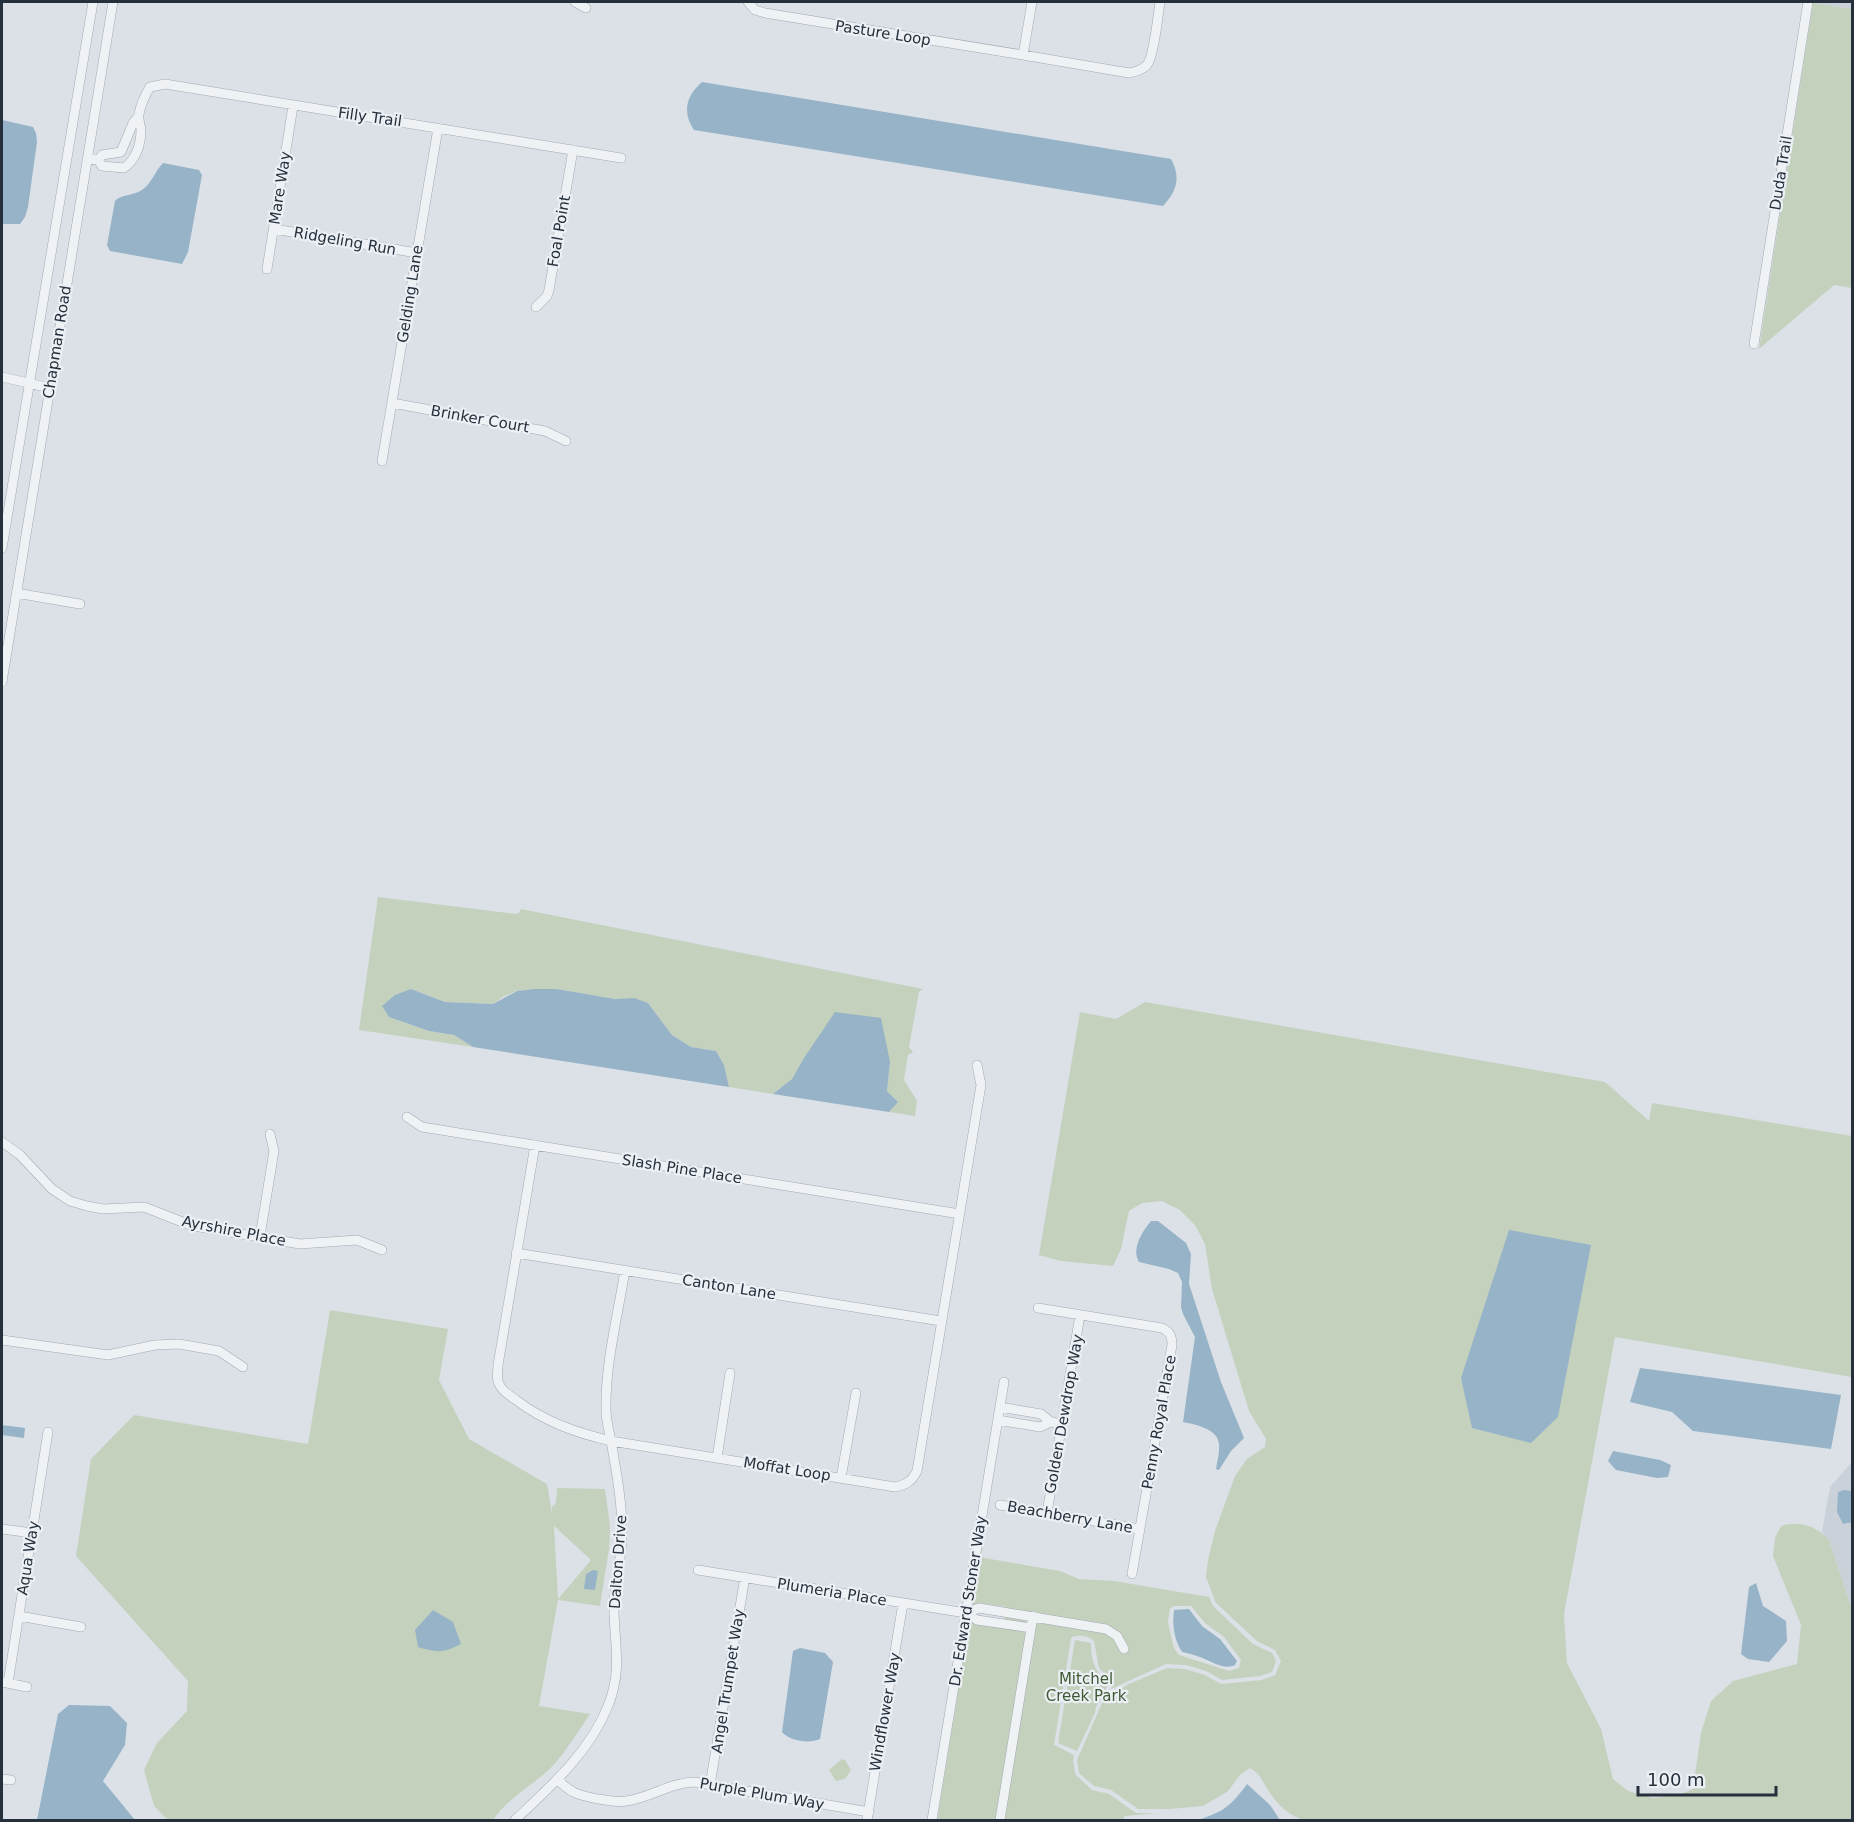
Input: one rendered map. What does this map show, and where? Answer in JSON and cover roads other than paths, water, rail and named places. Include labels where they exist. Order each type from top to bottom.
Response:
[{"type":"street","name":"Chapman Road","points":[[2,548],[93,2]]},
{"type":"street","name":"Chapman Road","points":[[2,681],[113,2]]},
{"type":"street","points":[[575,2],[585,8]]},
{"type":"street","name":"Pasture Loop","points":[[748,2],[755,10],[765,14],[1129,73],[1146,66],[1160,2]]},
{"type":"street","points":[[1023,55],[1032,2]]},
{"type":"street","name":"Duda Trail","points":[[1754,344],[1808,2]]},
{"type":"street","name":"Filly Trail","points":[[139,116],[143,99],[150,87],[165,84],[621,158]]},
{"type":"street","name":"Mare Way","points":[[267,269],[293,106]]},
{"type":"street","points":[[98,160],[102,166],[124,168],[132,162],[141,130],[139,116]]},
{"type":"street","points":[[124,168],[121,152],[133,123],[139,116]]},
{"type":"street","name":"Gelding Lane","points":[[382,461],[438,128]]},
{"type":"street","name":"Foal Point","points":[[536,307],[549,290],[573,150]]},
{"type":"street","points":[[98,160],[102,154],[121,152]]},
{"type":"street","points":[[87,159],[98,160]]},
{"type":"street","name":"Ridgeling Run","points":[[274,229],[417,253]]},
{"type":"street","points":[[2,377],[50,388]]},
{"type":"street","name":"Brinker Court","points":[[392,403],[545,431],[566,441]]},
{"type":"street","points":[[16,593],[80,604]]},
{"type":"street","name":"Moffat Loop","points":[[535,1145],[498,1365],[498,1383],[507,1394],[549,1421],[579,1434],[895,1487],[913,1479],[917,1470],[981,1085],[977,1065]]},
{"type":"street","name":"Slash Pine Place","points":[[407,1117],[422,1127],[960,1214]]},
{"type":"street","points":[[260,1236],[274,1151],[270,1134]]},
{"type":"street","name":"Ayrshire Place","points":[[2,1142],[20,1155],[52,1189],[70,1201],[103,1209],[144,1207],[190,1225],[300,1244],[357,1240],[382,1250]]},
{"type":"street","name":"Canton Lane","points":[[516,1253],[942,1321]]},
{"type":"street","name":"Dalton Drive","points":[[515,1821],[578,1757],[599,1725],[609,1704],[617,1676],[618,1650],[614,1590],[622,1533],[621,1507],[606,1413],[606,1389],[625,1270]]},
{"type":"street","name":"Penny Royal Place","points":[[1038,1308],[1162,1328],[1169,1331],[1172,1337],[1132,1574]]},
{"type":"street","name":"Golden Dewdrop Way","points":[[1047,1513],[1080,1315]]},
{"type":"street","points":[[2,1340],[108,1355],[155,1345],[179,1344],[219,1351],[243,1366]]},
{"type":"street","points":[[717,1458],[730,1373]]},
{"type":"street","name":"Dr. Edward Stoner Way","points":[[932,1821],[1004,1382]]},
{"type":"street","points":[[841,1478],[856,1393]]},
{"type":"street","points":[[1000,1407],[1041,1414],[1051,1422],[1062,1424]]},
{"type":"street","points":[[1022,1424],[1024,1411]]},
{"type":"street","points":[[1034,1426],[1036,1413]]},
{"type":"street","points":[[998,1420],[1034,1426],[1051,1422]]},
{"type":"street","name":"Aqua Way","points":[[5,1683],[19,1617],[48,1432]]},
{"type":"street","name":"Beachberry Lane","points":[[1000,1505],[1140,1529]]},
{"type":"street","points":[[2,1529],[32,1533]]},
{"type":"street","name":"Plumeria Place","points":[[698,1570],[966,1613]]},
{"type":"street","name":"Angel Trumpet Way","points":[[710,1785],[745,1577]]},
{"type":"street","name":"Windflower Way","points":[[868,1816],[903,1603]]},
{"type":"street","points":[[966,1613],[979,1608],[1106,1629],[1117,1636],[1124,1649]]},
{"type":"street","points":[[999,1623],[1000,1611]]},
{"type":"street","points":[[966,1613],[977,1620],[1031,1628]]},
{"type":"street","points":[[1000,1821],[1033,1616]]},
{"type":"street","points":[[19,1617],[81,1627]]},
{"type":"street","points":[[5,1683],[27,1686]]},
{"type":"street","name":"Purple Plum Way","points":[[557,1779],[569,1791],[577,1795],[617,1802],[629,1801],[681,1782],[694,1782],[868,1816]]},
{"type":"water","points":[[702,82],[1171,159],[1176,172],[1176,184],[1172,195],[1163,206],[694,130],[688,117],[688,104],[692,93]]},
{"type":"water","points":[[2,120],[33,127],[36,133],[37,142],[28,207],[20,224],[2,224]]},
{"type":"water","points":[[163,163],[199,170],[202,175],[188,252],[182,264],[110,251],[107,245],[115,201],[120,197],[142,190]]},
{"type":"water","points":[[411,989],[445,1002],[493,1004],[517,991],[534,989],[557,989],[615,999],[634,998],[648,1003],[672,1035],[691,1047],[716,1051],[724,1065],[729,1087],[473,1047],[454,1035],[429,1031],[389,1017],[382,1006],[395,995]]},
{"type":"water","points":[[835,1012],[881,1018],[890,1062],[887,1091],[898,1102],[889,1112],[773,1094],[792,1079]]},
{"type":"water","points":[[1151,1221],[1158,1221],[1186,1243],[1191,1254],[1189,1284],[1221,1382],[1244,1438],[1231,1451],[1219,1470],[1216,1469],[1219,1444],[1215,1435],[1205,1428],[1183,1422],[1195,1337],[1181,1307],[1182,1282],[1178,1273],[1139,1262],[1137,1257],[1137,1246]]},
{"type":"water","points":[[1509,1230],[1591,1245],[1558,1417],[1531,1443],[1472,1428],[1461,1378]]},
{"type":"water","points":[[1640,1368],[1841,1395],[1831,1449],[1693,1431],[1672,1412],[1630,1402]]},
{"type":"water","points":[[2,1425],[25,1428],[24,1438],[2,1435]]},
{"type":"water","points":[[1613,1451],[1660,1460],[1671,1465],[1668,1477],[1657,1478],[1616,1470],[1608,1461]]},
{"type":"water","points":[[1852,1491],[1852,1522],[1843,1524],[1837,1512],[1838,1492]]},
{"type":"water","points":[[593,1570],[598,1571],[595,1590],[584,1589],[586,1574]]},
{"type":"water","points":[[1756,1583],[1763,1606],[1786,1621],[1787,1641],[1769,1662],[1748,1659],[1741,1654],[1749,1587]]},
{"type":"water","points":[[1189,1609],[1202,1626],[1220,1639],[1237,1661],[1235,1665],[1220,1666],[1202,1657],[1182,1652],[1174,1632],[1174,1610]]},
{"type":"water","points":[[433,1610],[453,1622],[461,1644],[440,1651],[418,1647],[415,1630]]},
{"type":"water","points":[[800,1648],[825,1653],[833,1662],[820,1739],[811,1741],[800,1741],[782,1732],[793,1651]]},
{"type":"water","points":[[69,1705],[110,1706],[127,1723],[125,1745],[103,1781],[135,1820],[37,1820],[58,1714]]},
{"type":"water","points":[[1247,1784],[1270,1805],[1280,1820],[1198,1820],[1226,1807]]},
{"type":"park label","name":"Mitchel Creek Park","points":[[1086,1688]]}]
